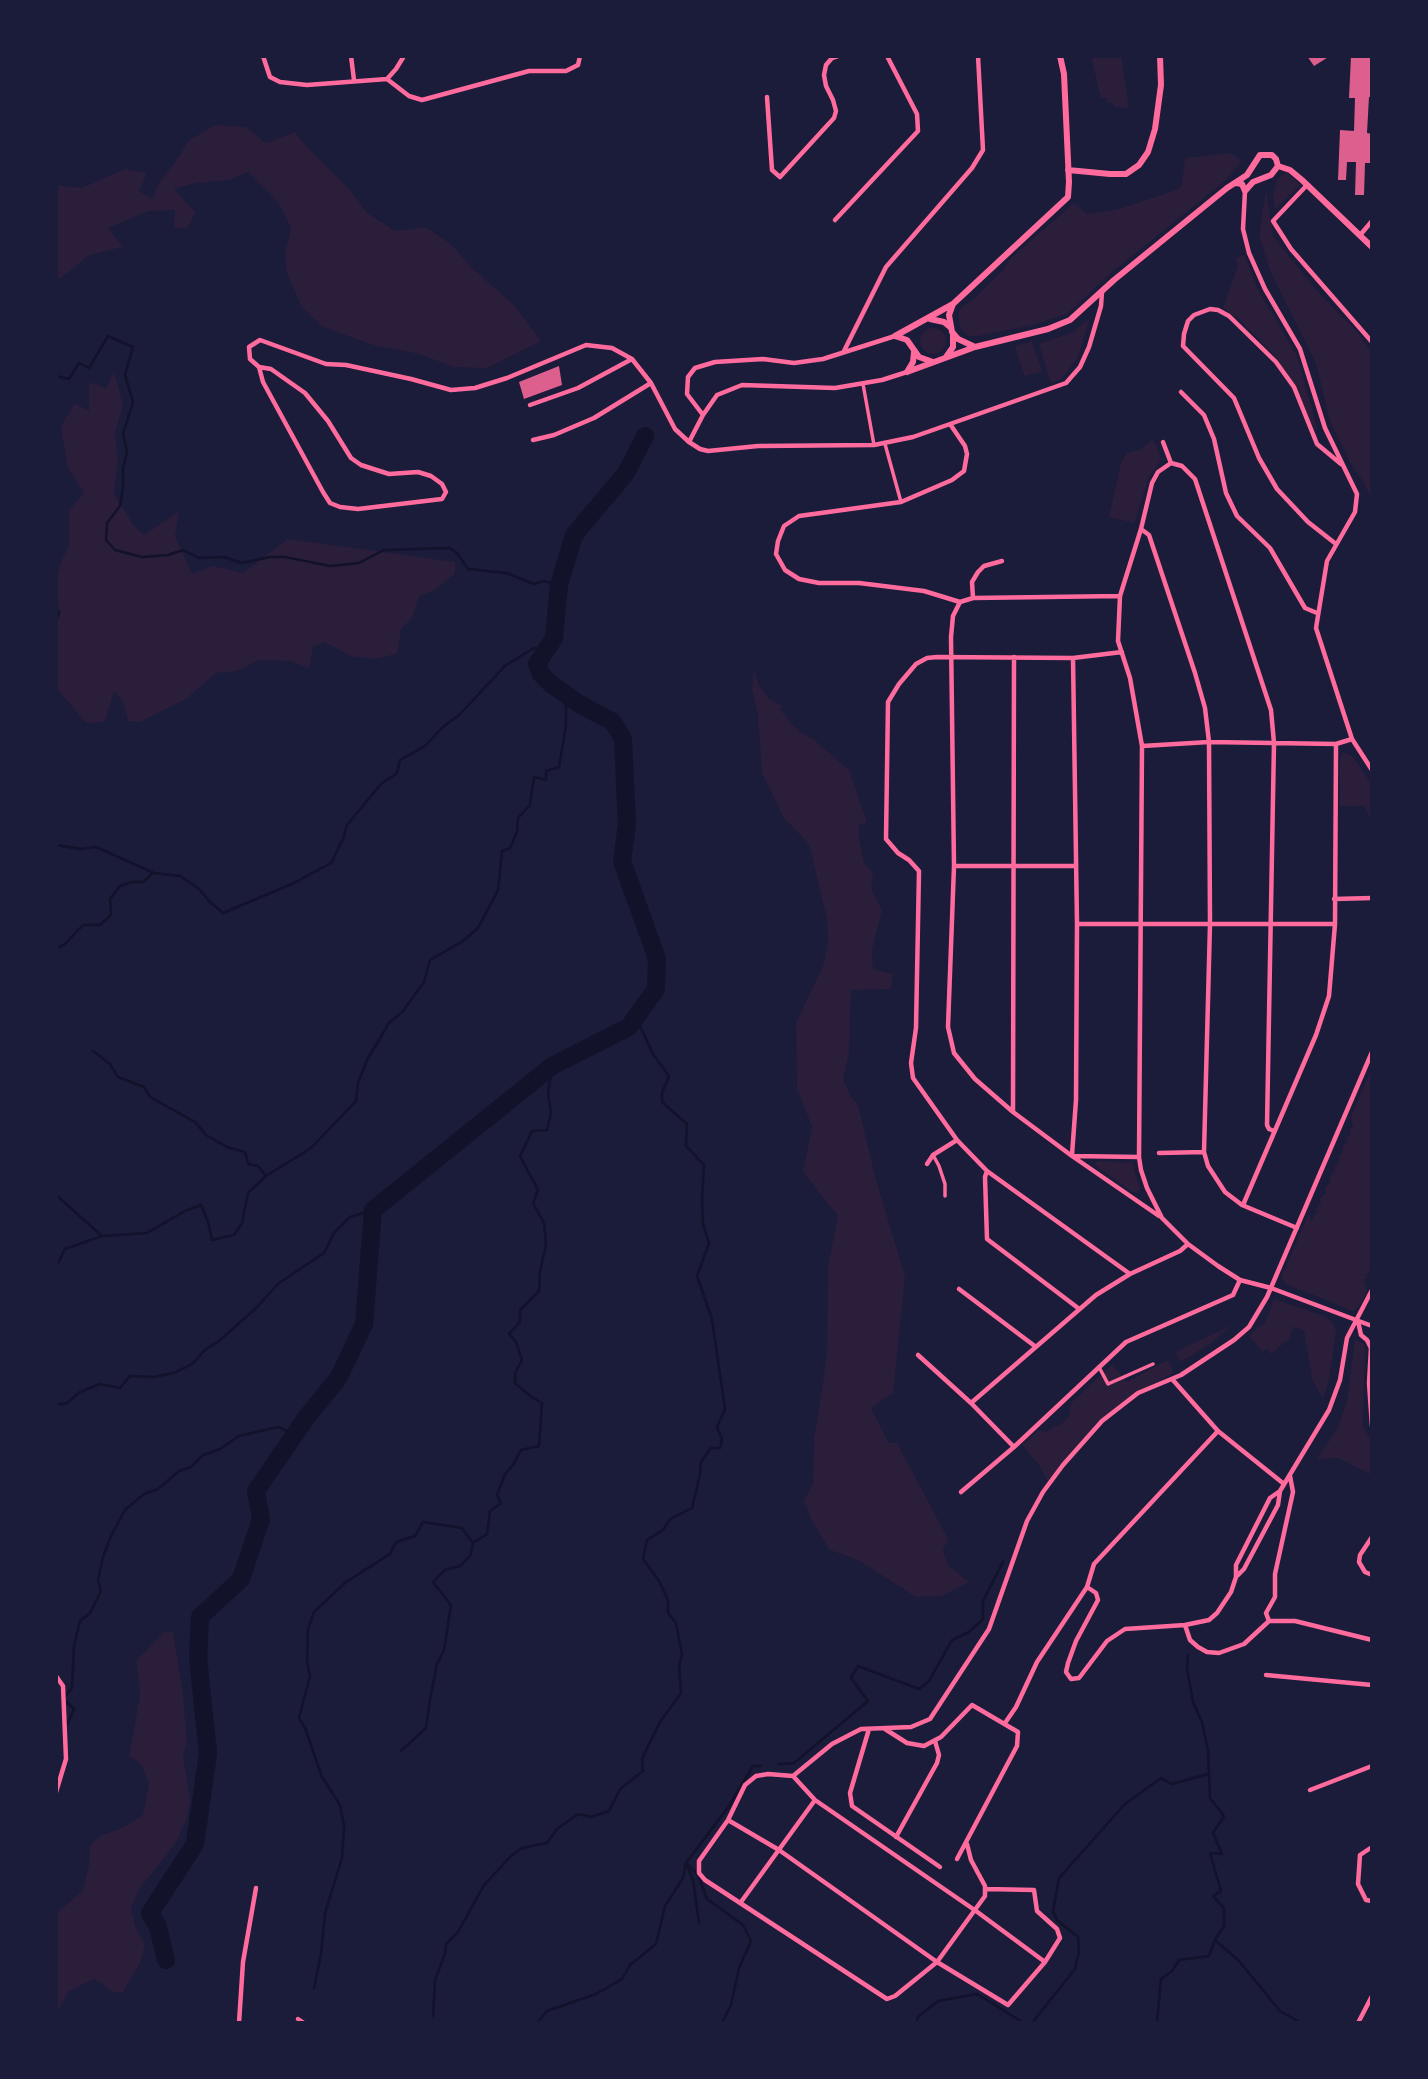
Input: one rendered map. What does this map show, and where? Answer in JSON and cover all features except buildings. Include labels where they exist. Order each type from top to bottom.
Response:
[{"type":"main road","points":[[895,336],[953,304],[1068,197],[1060,56]]},
{"type":"main road","points":[[1068,170],[1126,174],[1139,165],[1148,152],[1155,128],[1161,85],[1160,56]]},
{"type":"main road","points":[[907,372],[975,347],[1063,324],[1077,316],[1114,280],[1233,183],[1247,175],[1260,155],[1266,153],[1276,159],[1278,166]]},
{"type":"main road","points":[[1254,165],[1260,175],[1266,176]]},
{"type":"main road","points":[[1233,183],[1242,184],[1245,191],[1253,182],[1271,175],[1278,166]]},
{"type":"main road","points":[[1278,166],[1290,170],[1372,247]]},
{"type":"main road","points":[[895,336],[903,338],[925,361],[942,360],[953,346],[949,315],[953,304]]},
{"type":"main road","points":[[928,318],[936,319],[951,329],[966,345],[975,347]]},
{"type":"main road","points":[[907,372],[914,362],[911,339],[916,326]]},
{"type":"street","points":[[264,56],[271,77],[280,82],[307,85],[387,79],[409,96],[422,100],[529,71],[566,71],[578,65],[580,56]]},
{"type":"street","points":[[351,56],[354,80]]},
{"type":"street","points":[[387,79],[404,56]]},
{"type":"street","points":[[835,220],[918,131],[917,114],[887,56]]},
{"type":"street","points":[[844,351],[886,267],[972,168],[983,150],[978,56]]},
{"type":"street","points":[[767,97],[772,170],[780,177],[834,118],[836,111],[824,75],[826,65],[835,57]]},
{"type":"street","points":[[1307,185],[1273,220],[1291,249],[1372,342]]},
{"type":"street","points":[[1245,191],[1243,229],[1249,253],[1265,289],[1300,349],[1325,428],[1357,494],[1357,503],[1349,522],[1327,561],[1316,628],[1352,739],[1372,770]]},
{"type":"street","points":[[1361,234],[1372,221]]},
{"type":"street","points":[[259,367],[263,382],[330,503],[340,508],[358,509],[442,499],[446,492],[442,484],[431,476],[418,472],[389,474],[361,465],[351,458],[328,421],[305,393],[271,369],[259,367],[250,359],[249,347],[260,340],[326,364],[372,371],[451,390],[475,388],[507,378],[586,345],[612,348],[632,359],[651,383],[675,429],[699,449],[708,451],[758,446],[874,445],[950,424],[1066,383],[1080,367],[1089,347],[1101,306],[1102,292]]},
{"type":"street","points":[[1336,544],[1308,522],[1277,489],[1259,458],[1234,398],[1183,346],[1185,327],[1194,315],[1210,309],[1218,310],[1229,316],[1258,344],[1294,387],[1317,444],[1342,464]]},
{"type":"street","points":[[703,415],[687,394],[688,377],[695,368],[715,362],[763,359],[794,363],[823,359],[895,336]]},
{"type":"street","points":[[530,405],[578,388],[632,359]]},
{"type":"street","points":[[690,442],[703,415],[718,395],[742,385],[835,388],[863,384],[907,372]]},
{"type":"street","points":[[533,440],[554,435],[594,418],[651,383]]},
{"type":"street","points":[[863,384],[874,445]]},
{"type":"street","points":[[1181,392],[1204,415],[1214,439],[1226,493],[1237,516],[1270,548],[1305,608],[1317,613]]},
{"type":"street","points":[[950,424],[965,446],[967,463],[964,471],[952,481],[901,502],[799,516],[784,526],[778,541],[776,554],[785,570],[799,579],[819,583],[859,583],[924,591],[960,602],[973,598],[1120,596]]},
{"type":"street","points":[[1163,442],[1171,463]]},
{"type":"street","points":[[885,444],[901,502]]},
{"type":"street","points":[[1162,1218],[1146,1188],[1139,1157],[1142,746],[1130,678],[1118,641],[1120,596],[1141,530],[1152,483],[1164,465],[1171,463],[1182,466],[1195,479],[1271,710],[1274,743],[1266,1125],[1274,1131]]},
{"type":"street","points":[[1141,530],[1149,536],[1195,673],[1205,708],[1209,741],[1210,924],[1204,1152],[1215,1179],[1225,1192],[1242,1205],[1297,1228]]},
{"type":"street","points":[[973,598],[972,582],[978,572],[984,566],[1002,561]]},
{"type":"street","points":[[960,602],[953,616],[951,637],[954,866],[948,1027],[954,1053],[975,1079],[1013,1112],[1162,1218],[1188,1244],[1240,1280],[1271,1287],[1372,1326]]},
{"type":"street","points":[[1122,652],[1073,658],[927,658],[916,664],[905,675],[888,702],[886,838],[898,853],[919,871],[916,1028],[911,1063],[913,1078],[957,1140],[987,1171],[1130,1274]]},
{"type":"street","points":[[1013,1112],[1014,657]]},
{"type":"street","points":[[1072,1156],[1076,1100],[1077,924],[1073,658]]},
{"type":"street","points":[[1142,746],[1209,741],[1336,744],[1352,739]]},
{"type":"street","points":[[1242,1205],[1316,1035],[1329,996],[1335,924],[1336,744]]},
{"type":"street","points":[[954,866],[1075,866]]},
{"type":"street","points":[[1334,899],[1372,898]]},
{"type":"street","points":[[1077,924],[1335,924]]},
{"type":"street","points":[[793,1776],[832,1744],[861,1729],[911,1727],[930,1719],[989,1629],[1027,1521],[1043,1492],[1102,1421],[1138,1393],[1181,1376],[1242,1334],[1267,1297],[1372,1052]]},
{"type":"street","points":[[927,1164],[933,1155],[957,1140]]},
{"type":"street","points":[[1159,1153],[1204,1152]]},
{"type":"street","points":[[933,1155],[945,1184],[945,1196]]},
{"type":"street","points":[[1072,1156],[1139,1157]]},
{"type":"street","points":[[987,1171],[987,1239],[1079,1308]]},
{"type":"street","points":[[971,1403],[1079,1308],[1130,1274],[1171,1256],[1188,1244]]},
{"type":"street","points":[[961,1492],[1014,1447],[1126,1342],[1233,1295],[1240,1280]]},
{"type":"street","points":[[959,1289],[1035,1347]]},
{"type":"street","points":[[1236,1577],[1244,1569],[1278,1505],[1280,1491],[1329,1410],[1340,1380],[1347,1338],[1372,1290]]},
{"type":"street","points":[[1357,1320],[1361,1335],[1371,1348],[1369,1382],[1372,1426]]},
{"type":"street","points":[[918,1355],[1014,1447]]},
{"type":"street","points":[[1099,1367],[1108,1384],[1153,1364]]},
{"type":"street","points":[[1172,1379],[1218,1431],[1284,1484]]},
{"type":"street","points":[[1005,1723],[1016,1707],[1037,1662],[1087,1587],[1094,1564],[1218,1431]]},
{"type":"street","points":[[1269,1621],[1266,1613],[1275,1597],[1275,1574],[1293,1492],[1290,1475]]},
{"type":"street","points":[[1087,1587],[1096,1592],[1098,1600],[1076,1641],[1068,1663],[1066,1672],[1071,1679],[1079,1678],[1107,1641],[1125,1629],[1185,1625],[1209,1620],[1217,1613],[1231,1592],[1236,1577],[1236,1565],[1270,1498],[1280,1491]]},
{"type":"street","points":[[1372,1536],[1360,1555],[1359,1562],[1365,1572],[1372,1575]]},
{"type":"street","points":[[1185,1625],[1190,1640],[1198,1647],[1207,1652],[1219,1653],[1244,1644],[1269,1621],[1295,1621],[1372,1640]]},
{"type":"street","points":[[1266,1675],[1372,1685]]},
{"type":"street","points":[[56,1676],[62,1686],[66,1759],[56,1792]]},
{"type":"street","points":[[884,1728],[914,1745],[923,1746],[935,1741],[972,1705],[1018,1732],[1017,1746],[957,1859]]},
{"type":"street","points":[[56,1729],[64,1730]]},
{"type":"street","points":[[869,1729],[850,1793],[852,1807],[940,1867]]},
{"type":"street","points":[[896,1838],[937,1763],[939,1755],[935,1741]]},
{"type":"street","points":[[1310,1790],[1372,1766]]},
{"type":"street","points":[[967,1844],[971,1860],[985,1889],[985,1896],[975,1911],[937,1962],[895,1996],[887,1999],[705,1880],[699,1873],[699,1861],[728,1820],[745,1785],[756,1776],[793,1776],[815,1800],[975,1911],[1045,1962]]},
{"type":"street","points":[[741,1902],[815,1800]]},
{"type":"street","points":[[728,1820],[779,1850],[937,1962],[1008,2005],[1045,1962],[1060,1938],[1057,1929],[1037,1911],[1034,1890],[985,1889]]},
{"type":"street","points":[[1372,1846],[1360,1855],[1358,1870],[1361,1893],[1366,1900],[1372,1901]]},
{"type":"street","points":[[239,2023],[243,1962],[256,1888]]},
{"type":"street","points":[[1359,2023],[1372,1996]]},
{"type":"street","points":[[298,2019],[304,2023]]},
{"type":"shaded area","points":[[1091,56],[1121,56],[1129,108],[1114,107],[1113,103],[1107,103],[1106,97],[1101,99]]},
{"type":"shaded area","points":[[215,125],[246,127],[266,143],[295,132],[352,192],[366,212],[395,231],[425,227],[452,245],[472,268],[513,304],[541,341],[487,368],[454,367],[419,354],[373,345],[323,327],[301,306],[287,273],[285,253],[291,228],[278,202],[248,172],[229,180],[196,183],[174,189],[195,212],[188,228],[174,228],[175,210],[149,211],[108,228],[123,247],[89,255],[61,278],[56,278],[56,185],[82,188],[125,169],[147,173],[139,191],[152,199],[159,183],[188,141]]},
{"type":"shaded area","points":[[1230,153],[1242,161],[1225,181],[1112,272],[1067,314],[1033,325],[978,336],[968,336],[961,329],[958,314],[962,307],[973,300],[1002,271],[1011,258],[1074,203],[1087,214],[1116,210],[1179,189],[1185,158]]},
{"type":"shaded area","points":[[1286,172],[1301,185],[1275,209],[1273,196],[1277,180]]},
{"type":"shaded area","points":[[1266,191],[1273,236],[1317,291],[1359,334],[1372,354],[1372,510],[1371,498],[1364,483],[1350,462],[1330,421],[1316,363],[1270,271],[1259,235]]},
{"type":"shaded area","points":[[1245,255],[1258,290],[1297,356],[1318,431],[1311,423],[1297,390],[1273,354],[1240,320],[1223,308],[1238,266],[1235,258]]},
{"type":"shaded area","points":[[1090,318],[1077,359],[1061,379],[1051,384],[1039,344],[1071,333]]},
{"type":"shaded area","points":[[933,328],[942,332],[946,341],[942,350],[933,354],[924,350],[920,341],[924,332]]},
{"type":"shaded area","points":[[1032,341],[1042,372],[1024,376],[1015,346]]},
{"type":"shaded area","points":[[114,371],[123,406],[115,433],[118,459],[114,494],[134,526],[144,535],[179,511],[175,536],[192,574],[213,566],[243,573],[288,539],[455,562],[455,574],[435,590],[419,596],[412,618],[401,629],[397,654],[372,659],[350,656],[325,642],[313,646],[309,669],[291,661],[259,660],[237,671],[216,673],[186,699],[140,722],[128,721],[123,701],[114,691],[105,722],[86,723],[58,690],[56,675],[56,608],[59,611],[56,581],[69,545],[69,510],[84,493],[68,468],[61,426],[75,403],[89,411],[89,382],[106,388]]},
{"type":"shaded area","points":[[1152,440],[1161,460],[1149,477],[1134,523],[1109,517],[1121,462],[1127,453],[1139,450]]},
{"type":"shaded area","points":[[754,669],[758,684],[769,699],[782,706],[780,709],[790,722],[849,770],[867,823],[859,824],[859,839],[864,863],[873,873],[871,888],[882,910],[872,950],[873,969],[893,974],[891,989],[851,990],[849,1052],[843,1079],[858,1105],[875,1176],[905,1277],[893,1393],[871,1408],[889,1443],[897,1443],[948,1539],[943,1550],[948,1565],[969,1582],[942,1596],[916,1597],[858,1560],[830,1550],[812,1521],[804,1501],[813,1483],[814,1440],[827,1355],[828,1266],[838,1216],[803,1172],[812,1127],[797,1088],[796,1023],[824,964],[828,941],[827,919],[809,844],[784,818],[762,773],[758,715],[752,689]]},
{"type":"shaded area","points":[[1344,752],[1353,757],[1372,785],[1372,822],[1364,806],[1340,806],[1340,759]]},
{"type":"shaded area","points":[[1372,1067],[1372,1268],[1364,1279],[1367,1291],[1359,1307],[1353,1311],[1286,1284],[1281,1278],[1309,1213],[1311,1220],[1314,1219],[1313,1215],[1317,1213],[1316,1209],[1321,1203],[1320,1199],[1331,1181],[1329,1177],[1340,1160],[1343,1145],[1347,1144],[1346,1139],[1353,1128],[1351,1117]]},
{"type":"shaded area","points":[[1099,1161],[1132,1163],[1140,1188],[1138,1193],[1132,1192],[1096,1166]]},
{"type":"shaded area","points":[[1274,1299],[1324,1316],[1334,1324],[1336,1333],[1329,1380],[1323,1399],[1312,1379],[1304,1330],[1293,1327],[1289,1339],[1271,1354],[1267,1349],[1263,1352],[1249,1336],[1264,1325]]},
{"type":"shaded area","points":[[1234,1324],[1181,1362],[1175,1352]]},
{"type":"shaded area","points":[[1355,1339],[1364,1344],[1365,1350],[1363,1427],[1372,1442],[1372,1475],[1338,1458],[1317,1459],[1338,1427],[1347,1401]]},
{"type":"shaded area","points":[[1168,1360],[1174,1373],[1134,1394],[1117,1407],[1067,1461],[1051,1487],[1039,1465],[1022,1445],[1039,1430],[1047,1432],[1053,1429],[1053,1426],[1059,1426],[1069,1417],[1071,1403],[1112,1365],[1127,1382]]},
{"type":"shaded area","points":[[164,1632],[173,1632],[183,1695],[187,1742],[183,1756],[190,1800],[187,1818],[166,1856],[139,1889],[131,1909],[136,1929],[145,1945],[140,1963],[123,1992],[113,1992],[94,1979],[69,1991],[56,2014],[56,1914],[83,1890],[90,1860],[90,1845],[102,1835],[120,1829],[143,1815],[149,1784],[142,1765],[129,1756],[140,1696],[137,1660]]},
{"type":"waterway","points":[[56,376],[69,379],[79,363],[89,368],[108,336],[133,347],[125,375],[133,402],[123,434],[127,452],[123,488],[120,506],[107,523],[106,540],[115,550],[142,557],[168,555],[183,550],[199,558],[224,557],[242,563],[285,557],[330,566],[359,563],[384,550],[450,548],[468,569],[506,573],[534,584],[544,581],[559,585]]},
{"type":"waterway","points":[[166,1960],[158,1927],[150,1913],[195,1844],[208,1753],[198,1658],[200,1617],[241,1579],[261,1519],[256,1491],[306,1418],[339,1377],[364,1324],[373,1210],[552,1066],[629,1027],[656,989],[657,959],[622,861],[627,825],[623,739],[613,722],[581,705],[551,684],[541,674],[537,664],[554,638],[559,585],[574,535],[626,473],[645,436]]},
{"type":"waterway","points":[[56,608],[59,613],[56,622]]},
{"type":"waterway","points":[[56,845],[81,849],[96,847],[154,873],[180,876],[199,889],[223,913],[294,883],[331,863],[347,825],[381,784],[397,773],[400,760],[425,746],[459,715],[506,665],[534,648],[544,651]]},
{"type":"waterway","points":[[56,1267],[65,1249],[102,1236],[147,1233],[201,1205],[212,1240],[234,1235],[242,1223],[248,1193],[266,1176],[311,1148],[356,1101],[358,1083],[367,1060],[389,1023],[403,1011],[424,982],[430,960],[463,941],[478,928],[498,890],[502,851],[510,848],[517,832],[518,818],[530,805],[534,777],[546,780],[546,771],[559,767],[566,725],[566,695]]},
{"type":"waterway","points":[[56,948],[64,945],[83,925],[100,925],[111,915],[110,899],[120,886],[143,882],[153,873]]},
{"type":"waterway","points":[[433,2016],[435,1980],[446,1944],[458,1932],[484,1885],[511,1856],[522,1848],[547,1843],[557,1829],[578,1814],[591,1817],[609,1811],[620,1789],[643,1771],[642,1759],[650,1742],[660,1722],[681,1693],[679,1665],[682,1655],[676,1623],[668,1613],[668,1600],[659,1581],[643,1559],[647,1540],[663,1530],[670,1519],[692,1508],[701,1462],[711,1448],[720,1448],[722,1439],[717,1427],[725,1409],[712,1319],[697,1276],[709,1243],[703,1224],[704,1165],[686,1146],[687,1124],[662,1102],[662,1093],[669,1076],[653,1054],[636,1017]]},
{"type":"waterway","points":[[93,1051],[110,1064],[118,1077],[144,1087],[150,1097],[195,1122],[206,1135],[227,1147],[245,1152],[248,1164],[258,1166],[266,1176]]},
{"type":"waterway","points":[[401,1751],[426,1728],[437,1664],[444,1650],[451,1605],[433,1582],[445,1570],[460,1566],[470,1556],[473,1543],[487,1534],[490,1511],[501,1503],[497,1495],[505,1474],[521,1450],[539,1446],[542,1403],[515,1383],[515,1373],[522,1360],[516,1342],[509,1334],[520,1322],[520,1310],[539,1291],[546,1244],[544,1223],[533,1203],[538,1190],[520,1156],[532,1131],[547,1130],[551,1113],[548,1093],[552,1066]]},
{"type":"waterway","points":[[56,1195],[102,1236]]},
{"type":"waterway","points":[[56,1405],[67,1403],[80,1392],[100,1384],[120,1388],[130,1376],[153,1377],[174,1373],[192,1364],[255,1309],[279,1283],[324,1253],[334,1233],[350,1217],[373,1210]]},
{"type":"waterway","points":[[65,1696],[72,1688],[74,1646],[80,1621],[90,1613],[101,1591],[98,1580],[103,1557],[125,1510],[144,1494],[158,1489],[179,1471],[191,1467],[203,1455],[220,1449],[239,1436],[278,1427],[295,1434]]},
{"type":"waterway","points":[[314,1988],[325,1913],[342,1858],[344,1826],[340,1805],[322,1777],[299,1718],[310,1676],[307,1662],[308,1629],[314,1612],[346,1582],[390,1554],[396,1542],[415,1536],[423,1522],[462,1528],[472,1542]]},
{"type":"waterway","points":[[779,1764],[794,1763],[868,1701],[851,1678],[858,1666],[919,1689],[929,1681],[952,1640],[969,1632],[983,1619],[983,1601],[1003,1562]]},
{"type":"waterway","points":[[1157,2023],[1161,1979],[1172,1971],[1179,1960],[1209,1956],[1224,1926],[1224,1908],[1213,1896],[1221,1891],[1210,1853],[1222,1854],[1213,1833],[1224,1816],[1210,1798],[1208,1750],[1202,1722],[1193,1702],[1187,1668],[1188,1655]]},
{"type":"waterway","points":[[66,1701],[74,1709],[67,1725]]},
{"type":"waterway","points":[[699,1923],[693,1880],[686,1863],[729,1806],[753,1766],[761,1766]]},
{"type":"waterway","points":[[917,2023],[918,2017],[938,2001],[977,1994],[1024,2023],[1032,2023],[1075,1969],[1079,1952],[1078,1937],[1057,1920],[1053,1911],[1059,1878],[1125,1804],[1161,1778],[1172,1784],[1208,1774]]},
{"type":"waterway","points":[[686,1863],[698,1875],[707,1899],[743,1925],[751,1941],[739,1968],[731,2005],[722,2023]]},
{"type":"waterway","points":[[537,2023],[547,2011],[596,1994],[622,1979],[630,1965],[656,1944],[665,1906],[683,1878],[686,1863]]},
{"type":"waterway","points":[[1215,1940],[1239,1961],[1280,2011],[1301,2023]]}]
